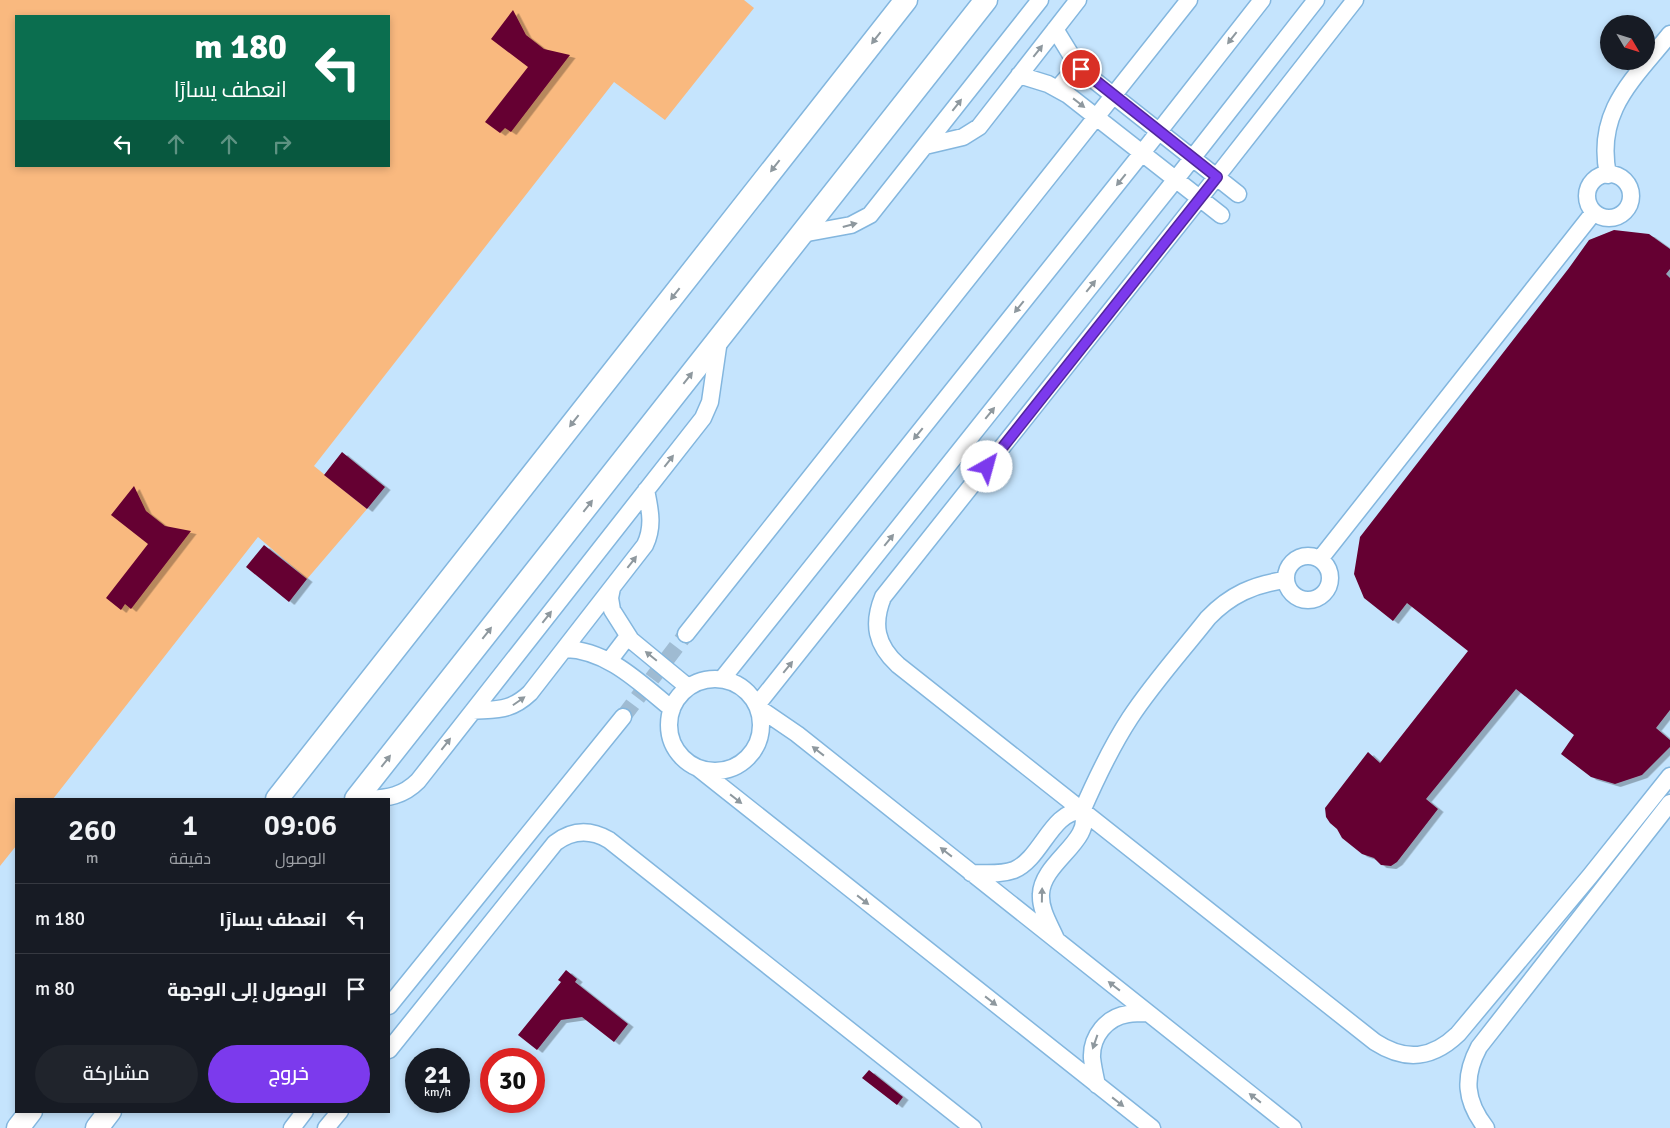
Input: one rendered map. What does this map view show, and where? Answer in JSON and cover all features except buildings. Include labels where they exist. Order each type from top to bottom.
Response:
[{"type":"main road","points":[[278,798],[906,0]]},
{"type":"main road","points":[[357,798],[986,0]]},
{"type":"main road","points":[[18,1128],[29,1113]]},
{"type":"main road","points":[[97,1128],[108,1113]]},
{"type":"street","points":[[802,234],[852,225],[865,219],[1040,0]]},
{"type":"street","points":[[925,146],[954,140],[970,133],[985,119],[1078,0]]},
{"type":"street","points":[[686,634],[1189,0]]},
{"type":"street","points":[[722,679],[1262,0]]},
{"type":"street","points":[[758,706],[1316,0]]},
{"type":"street","points":[[1355,0],[891,587],[879,609],[877,621],[878,634],[882,646],[889,656],[1375,1042],[1388,1050],[1403,1055],[1434,1052],[1458,1034],[1590,876],[1670,776]]},
{"type":"street","points":[[1056,28],[1078,65],[1085,73],[1238,194]]},
{"type":"street","points":[[1608,175],[1605,150],[1612,112],[1625,90],[1670,34]]},
{"type":"street","points":[[1058,88],[1078,65]]},
{"type":"street","points":[[1020,75],[1058,88],[1221,215]]},
{"type":"street","points":[[1608,175],[1614,175],[1625,181],[1631,192],[1630,204],[1622,214],[1611,218],[1599,216],[1594,212],[1588,201],[1589,189],[1597,179],[1608,175]]},
{"type":"street","points":[[1320,559],[1594,212]]},
{"type":"street","points":[[379,798],[390,797],[410,789],[703,418],[712,394],[719,340]]},
{"type":"street","points":[[473,711],[498,710],[510,707],[521,701],[612,588],[640,552],[649,537],[652,520],[646,490]]},
{"type":"street","points":[[1308,555],[1320,559],[1328,570],[1329,583],[1322,595],[1309,600],[1296,596],[1287,586],[1288,567],[1296,558],[1308,555]]},
{"type":"street","points":[[1057,941],[1041,900],[1042,886],[1045,877],[1083,829],[1085,820],[1082,811],[1101,768],[1130,719],[1208,618],[1224,603],[1243,591],[1271,581],[1286,580]]},
{"type":"street","points":[[612,588],[610,598],[612,610],[628,636],[635,644],[688,687]]},
{"type":"street","points":[[609,661],[628,636]]},
{"type":"street","points":[[564,648],[577,650],[609,661],[672,709]]},
{"type":"street","points":[[1152,1128],[679,754],[669,732],[669,720],[672,709],[682,693],[699,681],[710,678],[722,679],[743,687],[758,706],[1293,1128]]},
{"type":"street","points":[[698,768],[711,771],[725,770],[737,766],[748,758],[756,747],[760,734],[762,721],[758,706]]},
{"type":"street","points":[[390,1005],[623,717]]},
{"type":"street","points":[[1486,1128],[1477,1116],[1471,1103],[1468,1089],[1468,1074],[1472,1060],[1479,1047],[1670,803]]},
{"type":"street","points":[[971,873],[998,874],[1013,870],[1027,862],[1064,816],[1075,811],[1082,811]]},
{"type":"street","points":[[390,1049],[555,843],[569,834],[594,833],[609,840],[973,1128]]},
{"type":"street","points":[[1038,849],[1047,852],[1056,863]]},
{"type":"street","points":[[1097,1085],[1092,1057],[1093,1047],[1102,1028],[1118,1016],[1148,1013]]},
{"type":"street","points":[[292,1128],[303,1113]]},
{"type":"shaded area","points":[[0,0],[744,0],[754,8],[665,120],[614,82],[314,466],[367,509],[307,579],[258,537],[54,798],[15,798],[15,847],[0,866]]},
{"type":"tunnel","points":[[623,717],[686,634]]},
{"type":"route","points":[[987,467],[1217,177],[1081,69]]}]
